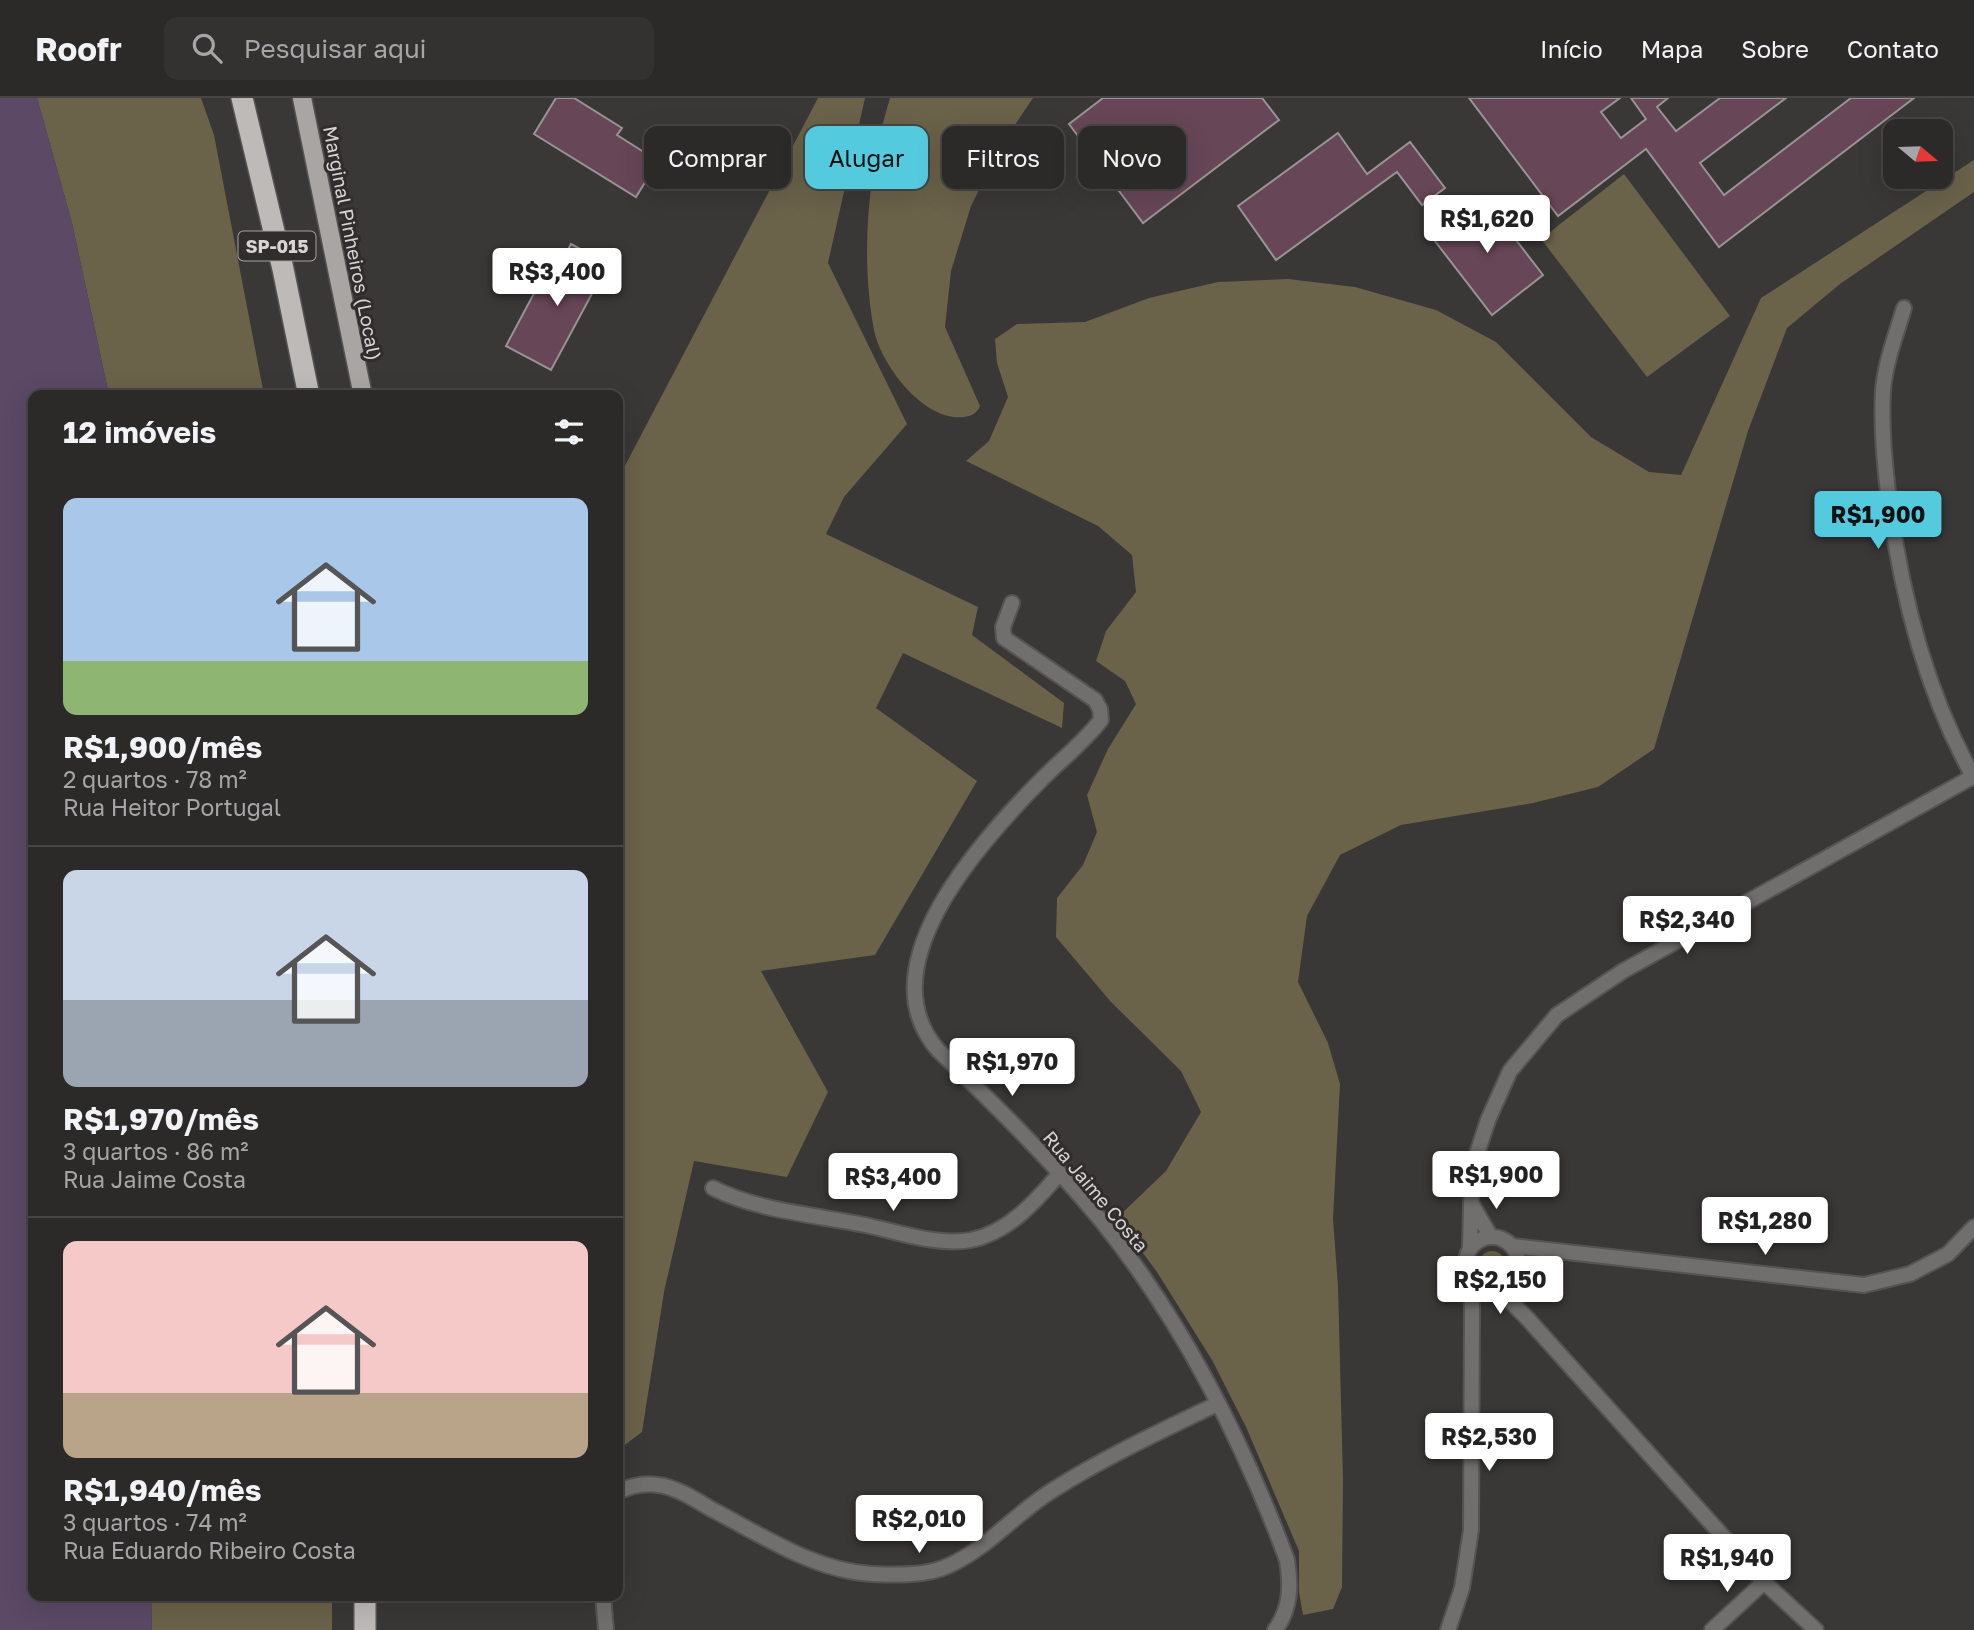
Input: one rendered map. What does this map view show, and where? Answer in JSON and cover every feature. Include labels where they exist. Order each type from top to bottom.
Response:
[{"type":"highway","name":"SP-015","points":[[242,98],[283,269],[308,390]]},
{"type":"highway","points":[[365,1601],[365,1630]]},
{"type":"main road","name":"Marginal Pinheiros (Local)","points":[[302,98],[362,390]]},
{"type":"street","points":[[1448,1630],[1462,1588],[1471,1530],[1472,1307],[1470,1279],[1465,1263],[1470,1248],[1472,1169],[1488,1120],[1510,1071],[1557,1015],[1623,971],[1974,777],[1953,739],[1932,685],[1895,546],[1882,437],[1883,390],[1904,308]]},
{"type":"street","name":"Rua Jaime Costa","points":[[1012,603],[1003,627],[1004,638],[1095,700],[1100,709],[1101,720],[1040,781],[978,851],[958,878],[925,936],[919,953],[914,980],[917,1014],[928,1039],[938,1051],[1060,1173],[1104,1225],[1176,1328],[1235,1437],[1287,1560],[1290,1579],[1288,1601],[1283,1620],[1275,1630]]},
{"type":"street","points":[[713,1188],[729,1196],[770,1206],[913,1236],[958,1241],[972,1240],[1003,1227],[1038,1199],[1060,1173]]},
{"type":"street","points":[[1471,1203],[1492,1237]]},
{"type":"street","points":[[1470,1248],[1479,1240],[1492,1237],[1512,1246],[1864,1285],[1910,1274],[1948,1254],[1974,1227]]},
{"type":"street","points":[[1470,1279],[1483,1288],[1504,1286],[1514,1277],[1518,1263],[1512,1246]]},
{"type":"street","points":[[1518,1263],[1552,1251]]},
{"type":"street","points":[[1504,1286],[1527,1318],[1764,1582],[1816,1630]]},
{"type":"street","points":[[1472,1307],[1483,1288]]},
{"type":"street","points":[[623,1490],[634,1485],[659,1485],[697,1501],[793,1552],[845,1571],[872,1574],[927,1572],[950,1565],[988,1541],[1050,1491],[1117,1453],[1217,1404]]},
{"type":"street","points":[[1712,1630],[1764,1582]]},
{"type":"street","points":[[603,1601],[606,1630]]},
{"type":"shaded area","points":[[0,98],[37,98],[72,223],[108,390],[28,390],[28,1601],[151,1601],[152,1630],[0,1630]]},
{"type":"shaded area","points":[[37,98],[201,98],[214,135],[263,390],[108,390],[72,223]]},
{"type":"shaded area","points":[[818,98],[865,98],[859,126],[805,126],[805,189],[845,189],[828,263],[907,424],[844,497],[826,534],[978,607],[972,635],[1064,703],[1062,728],[903,653],[876,708],[977,781],[875,955],[761,971],[828,1092],[787,1177],[694,1161],[664,1292],[642,1432],[623,1446],[623,469],[770,189],[791,189],[791,149]]},
{"type":"shaded area","points":[[890,98],[1033,98],[1014,126],[942,126],[942,189],[980,189],[971,206],[951,271],[945,327],[980,406],[967,417],[949,416],[920,401],[895,374],[878,344],[868,273],[868,213],[871,189],[928,189],[928,126],[882,125]]},
{"type":"shaded area","points":[[1974,160],[1974,192],[1840,284],[1787,328],[1748,431],[1654,749],[1598,787],[1533,803],[1401,825],[1340,855],[1307,916],[1298,982],[1328,1043],[1340,1084],[1333,1219],[1338,1286],[1343,1480],[1342,1587],[1333,1609],[1303,1615],[1299,1592],[1299,1551],[1246,1427],[1212,1360],[1157,1272],[1117,1218],[1166,1171],[1201,1112],[1181,1071],[1111,1002],[1056,937],[1057,898],[1083,865],[1097,832],[1087,795],[1108,749],[1136,704],[1125,681],[1096,661],[1106,631],[1136,592],[1132,555],[1098,526],[966,461],[989,441],[1008,397],[997,363],[995,339],[1017,324],[1085,322],[1149,298],[1218,282],[1288,279],[1355,287],[1436,310],[1496,342],[1591,437],[1649,472],[1681,475],[1761,298],[1929,189],[1953,189],[1953,174]]},
{"type":"shaded area","points":[[1624,174],[1730,316],[1647,377],[1541,239]]},
{"type":"shaded area","points":[[1492,1251],[1501,1255],[1505,1264],[1501,1273],[1492,1277],[1483,1273],[1479,1264],[1483,1255]]},
{"type":"shaded area","points":[[151,1601],[332,1601],[332,1630],[152,1630]]},
{"type":"building","points":[[556,98],[574,98],[622,128],[617,135],[644,152],[644,184],[636,197],[534,134]]},
{"type":"building","points":[[1103,98],[1262,98],[1279,120],[1143,223],[1118,189],[1186,189],[1186,126],[1078,126],[1078,136],[1069,124]]},
{"type":"building","points":[[1469,98],[1620,98],[1601,112],[1621,138],[1646,119],[1631,98],[1668,98],[1657,107],[1676,131],[1720,98],[1786,98],[1700,163],[1724,195],[1851,98],[1914,98],[1883,119],[1883,122],[1719,247],[1646,149],[1558,216]]},
{"type":"building","points":[[1338,133],[1367,174],[1410,142],[1445,188],[1422,205],[1397,172],[1276,260],[1238,206]]},
{"type":"building","points":[[1482,196],[1543,275],[1492,315],[1431,236]]},
{"type":"building","points":[[571,244],[608,264],[551,370],[506,346],[540,282],[548,286]]}]
